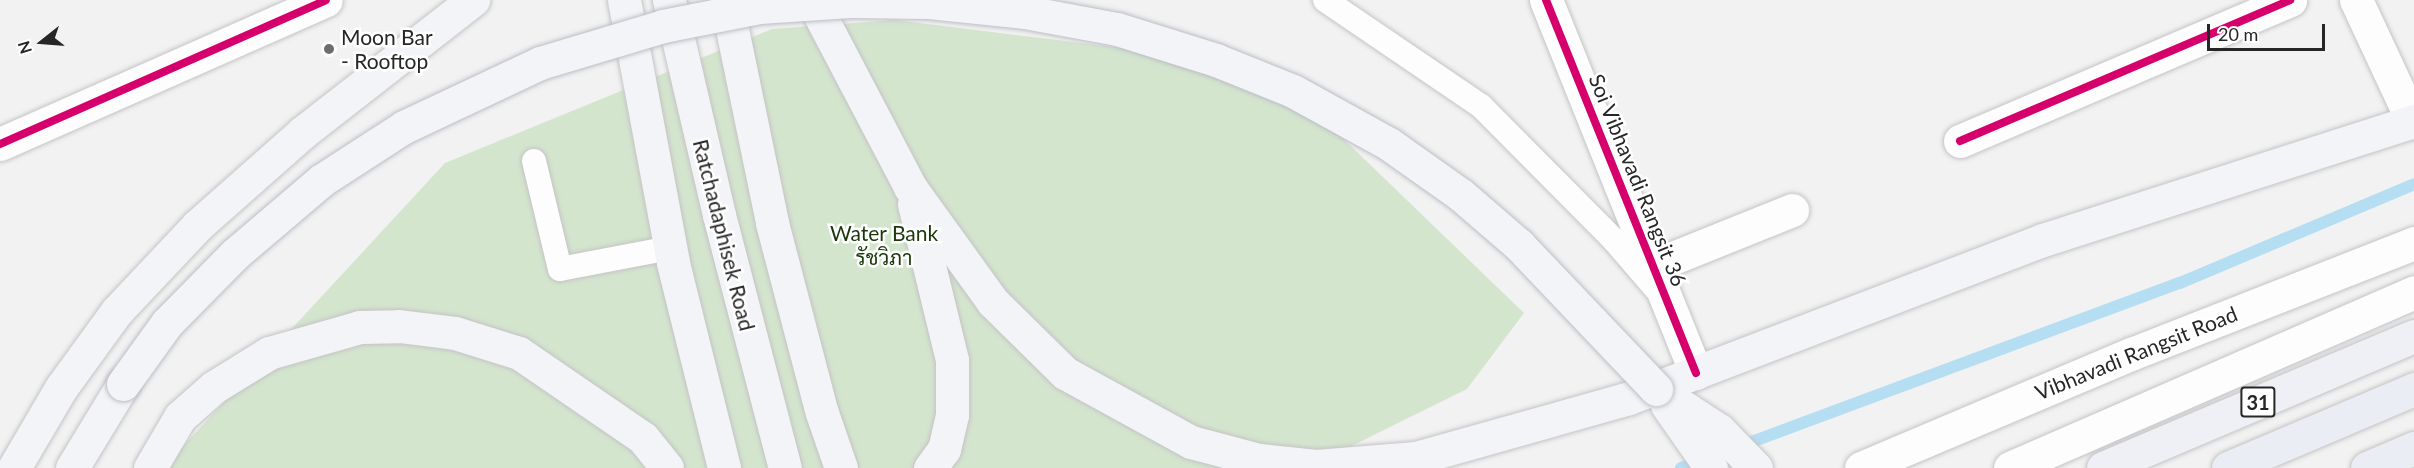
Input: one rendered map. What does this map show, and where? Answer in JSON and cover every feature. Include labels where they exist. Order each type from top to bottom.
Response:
[{"type":"highway","name":"31","points":[[2103,468],[2414,336]]},
{"type":"highway","name":"31","points":[[2228,468],[2414,389]]},
{"type":"highway","points":[[2367,468],[2414,448]]},
{"type":"main road","points":[[14,468],[61,388],[117,311],[197,226],[302,133],[473,0]]},
{"type":"main road","points":[[602,0],[634,56]]},
{"type":"main road","points":[[624,0],[670,248],[724,468]]},
{"type":"main road","name":"Ratchadaphisek Road","points":[[669,0],[719,215],[785,468]]},
{"type":"main road","points":[[726,0],[772,223],[841,468]]},
{"type":"main road","points":[[812,0],[910,187],[993,302],[1065,373],[1191,442],[1259,460],[1316,466],[1416,458],[1642,393],[1719,430],[1756,468]]},
{"type":"main road","points":[[72,468],[123,384],[167,323],[288,206],[357,156],[421,118],[540,63],[663,26],[759,8],[850,1],[950,4],[1117,29],[1216,60],[1293,91],[1389,144],[1461,195],[1519,245],[1642,393],[1711,468]]},
{"type":"main road","points":[[1468,468],[1642,393],[2043,240],[2413,121]]},
{"type":"main road","points":[[910,187],[952,360],[952,415],[944,449],[930,468]]},
{"type":"main road","points":[[150,468],[180,417],[214,387],[269,353],[360,327],[399,326],[455,333],[519,352],[643,438],[667,468]]},
{"type":"street","points":[[3,136],[326,0]]},
{"type":"street","name":"Soi Vibhavadi Rangsit 36","points":[[1546,0],[1696,373]]},
{"type":"street","points":[[1960,141],[2290,0]]},
{"type":"street","points":[[2356,0],[2413,121]]},
{"type":"street","points":[[1653,266],[1792,210]]},
{"type":"street","name":"Vibhavadi Rangsit Road","points":[[1861,468],[2131,354],[2414,243]]},
{"type":"street","points":[[2010,468],[2414,292]]},
{"type":"lane","points":[[1325,0],[1481,106],[1613,239],[1669,304]]},
{"type":"lane","points":[[534,161],[560,269],[670,248]]},
{"type":"green space","name":"Water Bank รัชวิภา","points":[[895,20],[1163,53],[1329,125],[1524,313],[1467,389],[1307,468],[163,468],[445,163],[772,29]]},
{"type":"waterway","points":[[1738,447],[2180,283],[2414,184]]},
{"type":"waterway","points":[[1681,468],[1702,460]]},
{"type":"cycle path","points":[[0,144],[326,0]]},
{"type":"cycle path","points":[[1546,0],[1696,373]]},
{"type":"cycle path","points":[[1960,141],[2290,0]]},
{"type":"place","name":"Moon Bar - Rooftop","points":[[329,49]]}]
